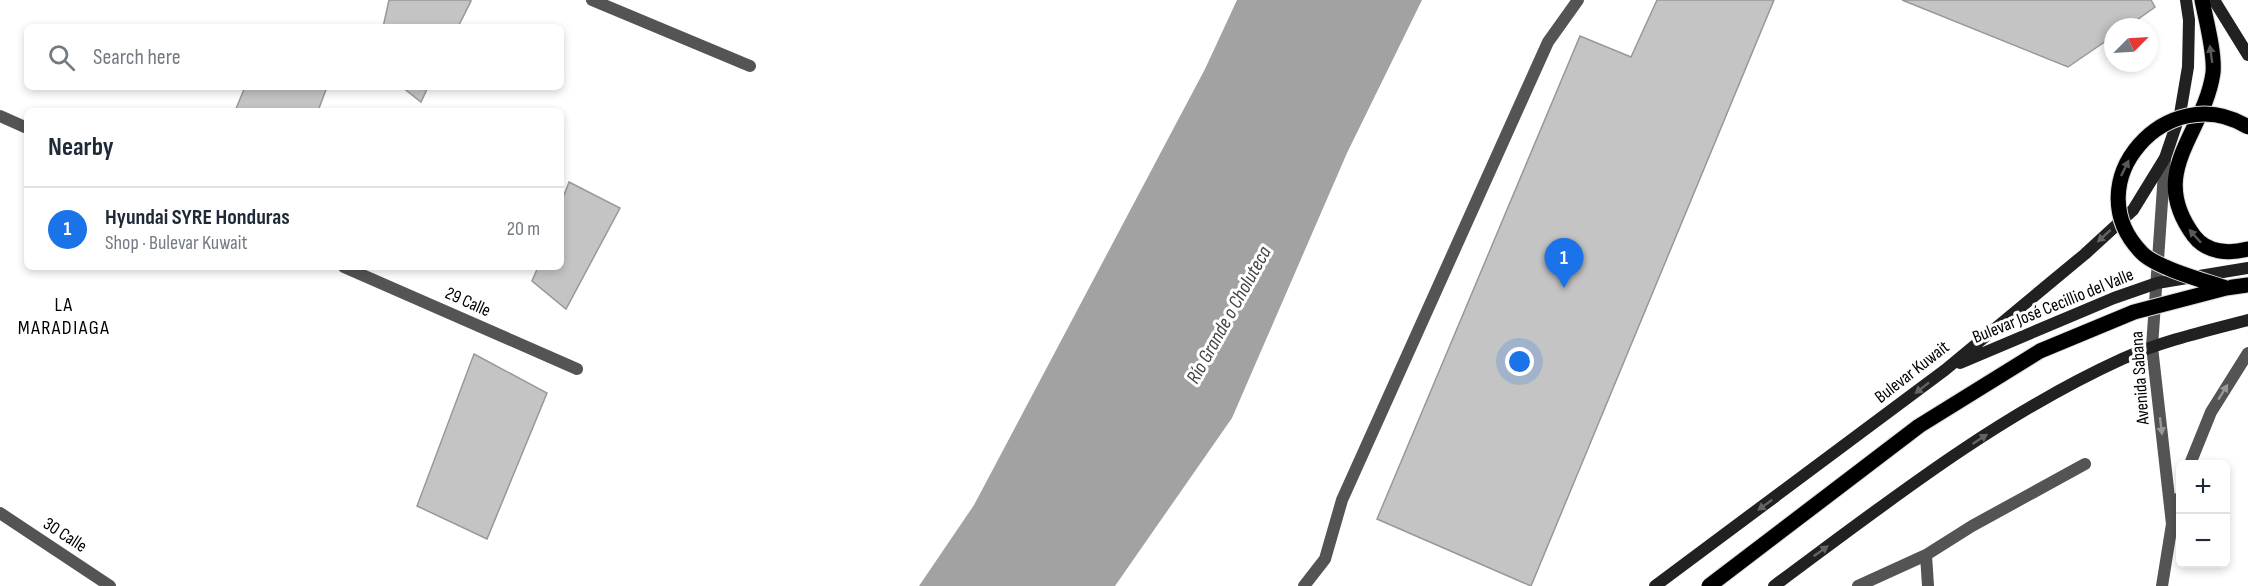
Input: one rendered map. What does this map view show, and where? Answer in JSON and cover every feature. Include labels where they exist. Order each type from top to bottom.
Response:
[{"type":"main road","name":"Bulevar Kuwait","points":[[1655,586],[1945,370],[2085,254],[2133,210],[2165,158],[2180,114],[2188,67],[2189,20],[2186,0]]},
{"type":"main road","points":[[2202,0],[2213,70],[2208,92],[2181,158],[2174,194],[2184,223],[2198,242],[2216,251],[2234,252],[2248,249]]},
{"type":"main road","points":[[2214,0],[2248,55]]},
{"type":"main road","points":[[2226,288],[2164,266],[2143,254],[2128,233],[2117,204],[2118,195],[2121,175],[2134,150],[2154,129],[2180,117],[2209,114],[2237,120],[2248,127]]},
{"type":"main road","name":"Bulevar José Cecillio del Valle","points":[[1945,370],[2114,298],[2157,284],[2248,268]]},
{"type":"main road","points":[[1709,586],[1919,426],[2040,351],[2134,312],[2226,288],[2248,285]]},
{"type":"main road","points":[[1774,586],[1936,467],[2032,405],[2121,359],[2152,347],[2248,320]]},
{"type":"street","points":[[592,0],[750,66]]},
{"type":"street","points":[[1304,586],[1325,559],[1342,500],[1548,42],[1578,0]]},
{"type":"street","points":[[0,116],[24,127]]},
{"type":"street","name":"Avenida Sabana","points":[[2165,158],[2152,347],[2172,524]]},
{"type":"street","name":"29 Calle","points":[[351,270],[577,369]]},
{"type":"street","points":[[2192,460],[2211,412],[2248,353]]},
{"type":"street","points":[[1858,586],[1926,555],[1972,526],[2085,464]]},
{"type":"street","name":"Avenida Sabana","points":[[2162,586],[2176,512]]},
{"type":"street","name":"30 Calle","points":[[0,513],[110,586]]},
{"type":"street","points":[[1926,555],[1928,586]]},
{"type":"water","name":"Río Grande o Choluteca","points":[[1237,0],[1422,0],[1347,153],[1232,418],[1115,586],[919,586],[974,505],[1205,69]]},
{"type":"building","points":[[389,0],[471,1],[460,24],[384,24]]},
{"type":"building","points":[[1657,0],[1774,0],[1531,586],[1377,519],[1580,36],[1631,57]]},
{"type":"building","points":[[1902,0],[2151,0],[2155,7],[2140,18],[2104,18],[2104,42],[2068,67]]},
{"type":"building","points":[[244,90],[326,90],[319,108],[236,108]]},
{"type":"building","points":[[406,90],[427,90],[421,102]]},
{"type":"building","points":[[569,182],[620,208],[566,309],[532,281],[537,270],[564,270],[564,195]]},
{"type":"building","points":[[474,354],[547,393],[487,539],[417,506]]},
{"type":"place","name":"Hyundai SYRE Honduras","points":[[1564,288]]},
{"type":"district","name":"LA MARADIAGA","points":[[64,316]]}]
